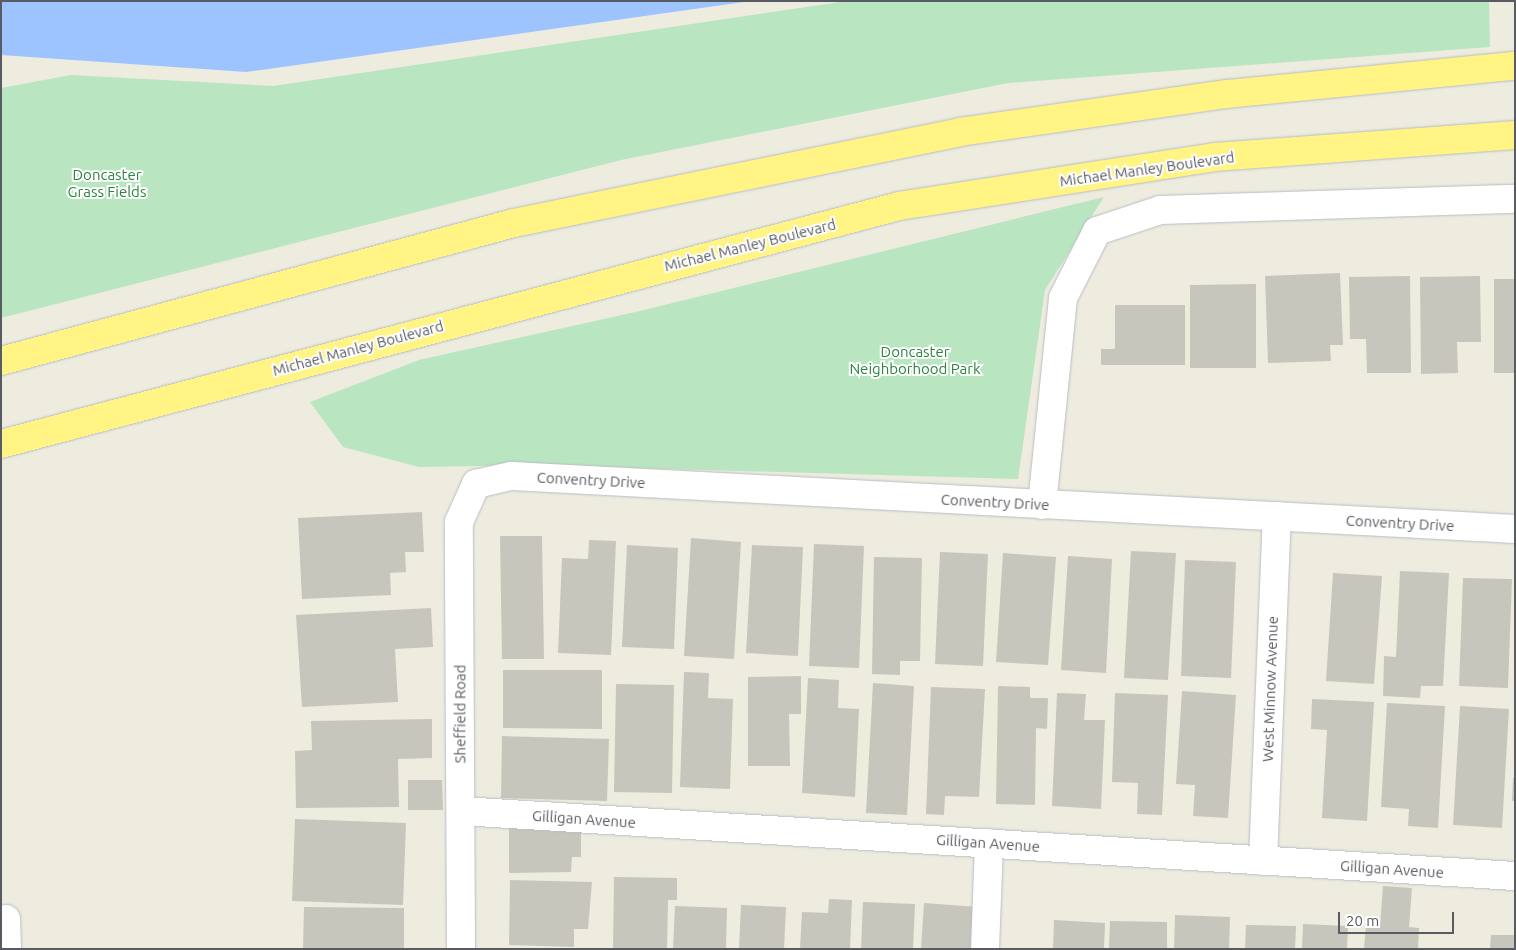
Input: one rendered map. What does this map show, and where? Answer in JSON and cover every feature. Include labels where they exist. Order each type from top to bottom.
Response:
[{"type":"highway","points":[[1,361],[514,223],[960,132],[1227,94],[1515,66]]},
{"type":"highway","name":"Michael Manley Boulevard","points":[[1,444],[900,206],[1215,157],[1515,135]]},
{"type":"street","points":[[1042,504],[1062,298],[1097,231],[1160,210],[1515,199]]},
{"type":"street","name":"Conventry Drive","points":[[476,484],[512,476],[1515,528]]},
{"type":"street","name":"Sheffield Road","points":[[461,949],[459,522],[476,484]]},
{"type":"street","name":"West Minnow Avenue","points":[[1263,861],[1277,516]]},
{"type":"street","name":"Gilligan Avenue","points":[[461,811],[1515,876]]},
{"type":"street","points":[[985,949],[989,843]]},
{"type":"street","points":[[6,919],[6,949]]},
{"type":"green space","name":"Doncaster Grass Fields","points":[[847,1],[1489,1],[1490,47],[1008,83],[621,160],[1,318],[1,88],[71,75],[273,86]]},
{"type":"green space","name":"Doncaster Neighborhood Park","points":[[1104,197],[1045,290],[1018,479],[533,465],[419,467],[343,447],[310,402],[419,360],[640,311]]},
{"type":"water","points":[[1,1],[751,1],[246,72],[1,55]]},
{"type":"building","points":[[1340,273],[1343,345],[1330,345],[1331,361],[1268,363],[1265,276]]},
{"type":"building","points":[[1410,276],[1411,373],[1367,373],[1366,339],[1350,339],[1349,277]]},
{"type":"building","points":[[1480,276],[1481,342],[1457,342],[1458,373],[1421,374],[1420,277]]},
{"type":"building","points":[[1494,279],[1515,279],[1515,373],[1494,373]]},
{"type":"building","points":[[1256,284],[1256,368],[1190,368],[1190,285]]},
{"type":"building","points":[[1115,305],[1185,305],[1185,365],[1101,365],[1101,349],[1115,349]]},
{"type":"building","points":[[422,512],[424,552],[405,552],[406,572],[390,573],[391,595],[302,599],[298,518]]},
{"type":"building","points":[[500,536],[542,536],[544,659],[502,659]]},
{"type":"building","points":[[691,538],[741,542],[734,659],[684,656]]},
{"type":"building","points":[[589,540],[616,541],[611,655],[558,653],[562,558],[588,559]]},
{"type":"building","points":[[814,544],[864,546],[859,668],[809,666]]},
{"type":"building","points":[[627,545],[678,548],[674,649],[622,647]]},
{"type":"building","points":[[752,545],[803,547],[798,656],[746,653]]},
{"type":"building","points":[[1131,551],[1176,553],[1168,680],[1124,678]]},
{"type":"building","points":[[940,552],[988,554],[983,666],[935,664]]},
{"type":"building","points":[[1003,553],[1056,557],[1048,665],[996,662]]},
{"type":"building","points":[[1068,556],[1112,559],[1106,673],[1061,670]]},
{"type":"building","points":[[874,557],[922,558],[920,661],[900,661],[900,675],[872,674]]},
{"type":"building","points":[[1185,560],[1236,562],[1231,678],[1181,676]]},
{"type":"building","points":[[1400,571],[1449,573],[1443,686],[1421,686],[1420,698],[1383,696],[1384,656],[1396,657]]},
{"type":"building","points":[[1333,573],[1382,576],[1374,684],[1326,681]]},
{"type":"building","points":[[1463,578],[1512,579],[1508,688],[1459,686]]},
{"type":"building","points":[[431,608],[433,647],[395,649],[398,702],[302,707],[296,615]]},
{"type":"building","points":[[503,670],[602,670],[602,729],[503,728]]},
{"type":"building","points":[[684,672],[709,673],[708,698],[733,699],[730,789],[680,787]]},
{"type":"building","points":[[801,676],[801,714],[789,714],[790,766],[748,766],[748,677]]},
{"type":"building","points":[[808,678],[839,680],[838,708],[859,709],[855,797],[802,793]]},
{"type":"building","points":[[873,683],[914,686],[907,815],[866,813]]},
{"type":"building","points":[[616,684],[674,685],[672,793],[614,792]]},
{"type":"building","points":[[998,686],[1030,687],[1030,698],[1048,698],[1047,729],[1036,728],[1035,805],[996,804]]},
{"type":"building","points":[[931,687],[985,689],[979,797],[945,796],[944,815],[926,814]]},
{"type":"building","points":[[1182,691],[1236,695],[1228,818],[1193,816],[1195,785],[1176,784]]},
{"type":"building","points":[[1057,693],[1086,694],[1084,720],[1105,720],[1101,809],[1052,806]]},
{"type":"building","points":[[1115,693],[1168,695],[1162,815],[1137,814],[1138,783],[1112,782]]},
{"type":"building","points":[[1312,699],[1374,702],[1367,821],[1322,818],[1327,730],[1311,729]]},
{"type":"building","points":[[1387,703],[1445,706],[1438,828],[1408,826],[1409,809],[1381,807]]},
{"type":"building","points":[[1460,706],[1509,709],[1502,828],[1453,825]]},
{"type":"building","points":[[432,719],[432,758],[398,759],[399,807],[296,808],[295,751],[312,750],[311,721]]},
{"type":"building","points":[[502,736],[609,739],[607,801],[501,798]]},
{"type":"building","points":[[1513,778],[1515,778],[1515,801],[1512,801]]},
{"type":"building","points":[[408,780],[442,780],[443,810],[408,810]]},
{"type":"building","points":[[295,819],[406,823],[403,905],[292,901]]},
{"type":"building","points":[[509,823],[581,824],[581,857],[572,857],[571,872],[509,873]]},
{"type":"building","points":[[614,877],[677,878],[677,900],[668,900],[667,949],[613,949]]},
{"type":"building","points":[[510,880],[592,882],[588,929],[574,929],[574,947],[509,945]]},
{"type":"building","points":[[1383,886],[1412,888],[1409,927],[1419,928],[1418,949],[1364,949],[1366,925],[1380,926]]},
{"type":"building","points":[[829,899],[852,900],[850,949],[800,949],[802,912],[828,913]]},
{"type":"building","points":[[863,902],[915,904],[913,949],[861,949]]},
{"type":"building","points":[[924,903],[978,907],[975,949],[921,949]]},
{"type":"building","points":[[741,905],[786,907],[784,949],[739,949]]},
{"type":"building","points":[[675,906],[727,908],[726,949],[673,949]]},
{"type":"building","points":[[304,907],[404,908],[404,949],[303,949]]},
{"type":"building","points":[[1175,915],[1230,917],[1229,949],[1174,949]]},
{"type":"building","points":[[1054,920],[1105,923],[1104,949],[1053,949]]},
{"type":"building","points":[[1110,921],[1167,922],[1167,949],[1109,949]]},
{"type":"building","points":[[1303,924],[1348,926],[1347,949],[1302,949]]},
{"type":"building","points":[[1246,925],[1296,926],[1295,949],[1245,949]]},
{"type":"building","points":[[1491,935],[1515,935],[1515,949],[1490,949]]}]
